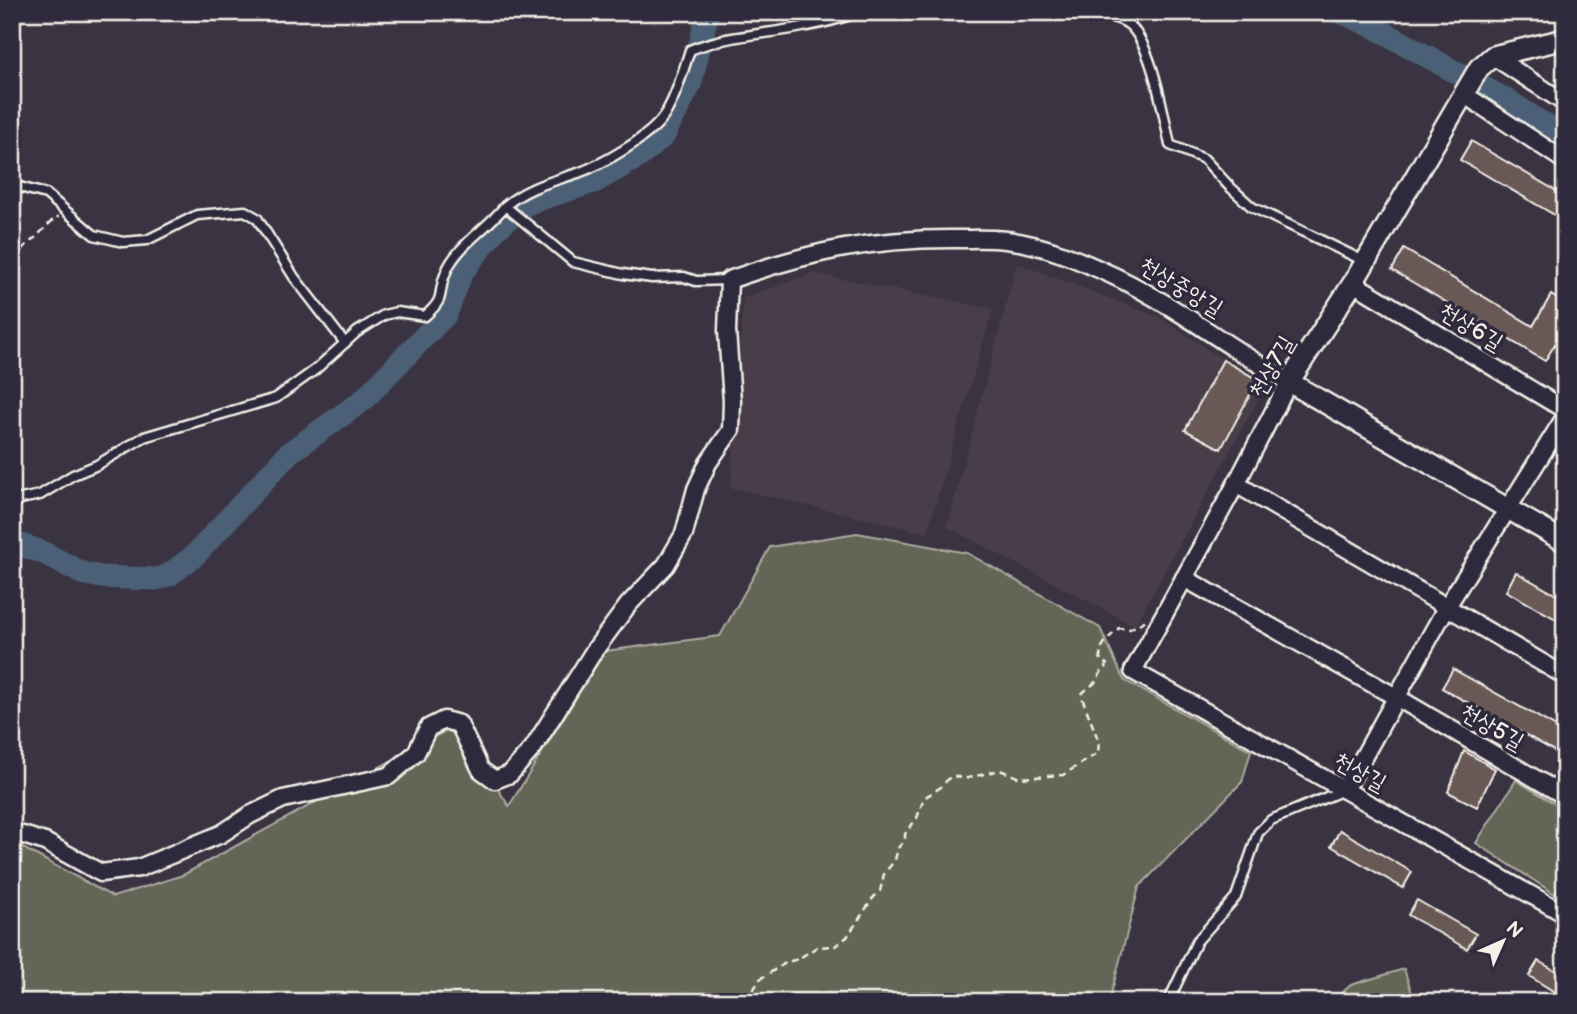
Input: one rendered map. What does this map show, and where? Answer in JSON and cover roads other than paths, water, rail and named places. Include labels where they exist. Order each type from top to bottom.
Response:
[{"type":"street","points":[[1486,62],[1565,39]]},
{"type":"street","name":"천상7길","points":[[1133,671],[1237,484],[1289,382],[1353,283],[1486,62]]},
{"type":"street","points":[[1486,62],[1565,103]]},
{"type":"street","points":[[1466,92],[1565,160]]},
{"type":"street","name":"천상중앙길","points":[[729,280],[792,258],[864,243],[923,238],[1005,239],[1039,247],[1117,278],[1198,324],[1289,382],[1565,542]]},
{"type":"street","points":[[12,835],[23,835],[45,842],[101,873],[139,868],[221,834],[250,815],[283,799],[389,776],[416,753],[428,728],[444,720],[459,724],[481,770],[495,780],[510,774],[533,748],[594,651],[628,605],[666,565],[684,534],[696,489],[708,463],[731,430],[732,401],[727,331],[729,280]]},
{"type":"street","name":"천상6길","points":[[1353,283],[1565,410]]},
{"type":"street","points":[[1345,790],[1446,608],[1565,417]]},
{"type":"street","points":[[1237,484],[1565,676]]},
{"type":"street","points":[[1184,578],[1396,697]]},
{"type":"street","name":"천상길","points":[[1133,671],[1563,909]]},
{"type":"street","name":"천상5길","points":[[1396,697],[1565,796]]},
{"type":"lane","points":[[12,504],[40,495],[144,437],[276,398],[315,370],[357,332],[384,315],[397,312],[425,316],[439,304],[446,272],[463,249],[519,194],[597,164],[650,132],[663,116],[690,50],[712,41],[805,27],[859,12]]},
{"type":"lane","points":[[1093,12],[1126,22],[1137,34],[1156,78],[1170,145],[1204,159],[1252,207],[1365,262]]},
{"type":"lane","points":[[12,185],[54,198],[94,235],[123,242],[140,242],[197,215],[245,211],[257,218],[294,276],[345,343]]},
{"type":"lane","points":[[507,208],[573,262],[587,267],[652,278],[729,280]]},
{"type":"lane","points":[[1168,1002],[1197,941],[1236,897],[1258,833],[1271,820],[1345,790]]},
{"type":"waterway","points":[[12,542],[42,552],[82,573],[101,577],[156,579],[169,575],[194,556],[289,453],[362,401],[446,314],[462,272],[496,229],[528,203],[596,181],[640,156],[664,135],[690,85],[708,12]]},
{"type":"waterway","points":[[1341,12],[1374,27],[1510,102],[1565,138]]}]
